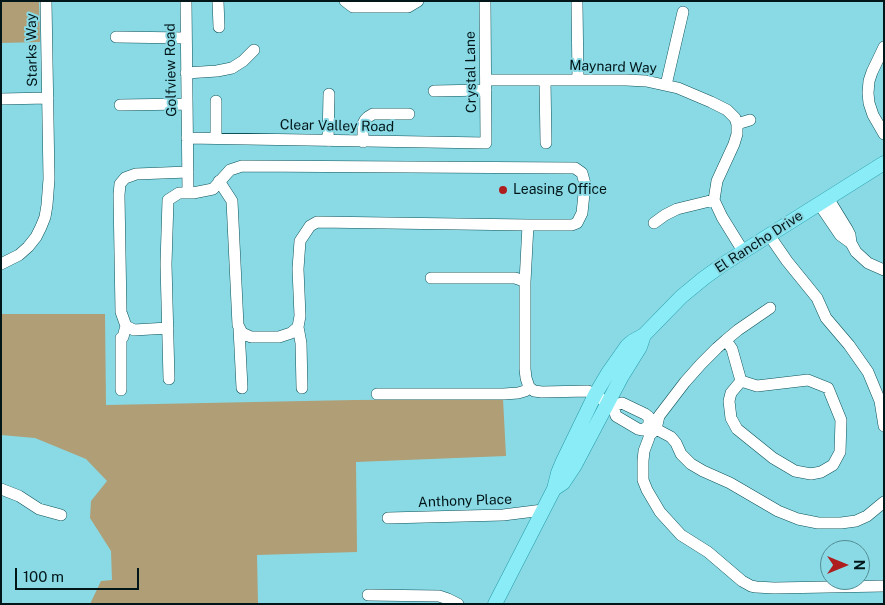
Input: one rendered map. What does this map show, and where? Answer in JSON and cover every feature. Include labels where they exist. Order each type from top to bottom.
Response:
[{"type":"main road","name":"El Rancho Drive","points":[[495,604],[554,489],[563,461],[595,395],[627,346],[644,336],[681,297],[704,278],[743,251],[884,163]]},
{"type":"main road","name":"El Rancho Drive","points":[[554,489],[562,483],[575,465],[611,404],[622,376],[640,347],[644,336]]},
{"type":"street","name":"Starks Way","points":[[1,264],[19,255],[36,237],[47,205],[49,179],[46,1]]},
{"type":"street","name":"Golfview Road","points":[[186,1],[188,193]]},
{"type":"street","points":[[218,1],[219,27]]},
{"type":"street","points":[[345,1],[353,6],[408,7],[418,1]]},
{"type":"street","name":"Crystal Lane","points":[[485,1],[486,143]]},
{"type":"street","points":[[577,3],[578,80]]},
{"type":"street","points":[[666,85],[683,12]]},
{"type":"street","points":[[116,37],[186,38]]},
{"type":"street","points":[[884,46],[872,72],[868,93],[873,115],[884,134]]},
{"type":"street","points":[[186,73],[232,68],[243,61],[254,50]]},
{"type":"street","points":[[545,80],[546,143]]},
{"type":"street","name":"Maynard Way","points":[[434,91],[545,80],[631,80],[666,85],[697,95],[727,110],[732,114],[737,124]]},
{"type":"street","points":[[328,141],[329,94]]},
{"type":"street","name":"Starks Way","points":[[1,99],[48,98]]},
{"type":"street","points":[[216,101],[216,138]]},
{"type":"street","points":[[120,105],[187,104]]},
{"type":"street","points":[[363,142],[364,124],[368,117],[373,114],[409,114]]},
{"type":"street","points":[[743,251],[722,217],[714,200],[714,192],[736,138],[737,124],[750,120]]},
{"type":"street","name":"Clear Valley Road","points":[[187,138],[486,143]]},
{"type":"street","points":[[169,379],[166,264],[168,200],[179,193],[213,190],[230,170],[242,166],[575,168],[582,173],[585,184],[582,213],[577,223],[572,225],[317,222],[310,226],[300,241],[298,269],[300,316],[298,327],[301,343],[302,388]]},
{"type":"street","points":[[121,390],[121,338],[126,326],[121,312],[120,184],[125,178],[136,174],[188,172]]},
{"type":"street","points":[[220,181],[232,201],[242,388]]},
{"type":"street","points":[[654,224],[677,209],[714,200]]},
{"type":"street","points":[[823,201],[847,229],[851,243],[863,260],[872,266],[884,270]]},
{"type":"street","points":[[528,225],[525,282],[525,369],[526,378],[531,389],[538,392],[588,391],[611,404],[622,403],[635,409],[649,417],[652,427],[671,437],[681,454],[691,464],[730,483],[778,512],[798,519],[818,523],[856,521],[867,516],[884,502]]},
{"type":"street","points":[[769,235],[817,298],[826,318],[879,385],[884,426]]},
{"type":"street","points":[[431,278],[515,278],[525,282]]},
{"type":"street","points":[[770,308],[738,330],[706,359],[685,382],[659,416],[652,427],[643,461],[643,480],[646,490],[660,512],[681,534],[708,552],[742,581],[751,586],[774,588],[884,586]]},
{"type":"street","points":[[126,326],[134,330],[168,328]]},
{"type":"street","points":[[239,328],[242,333],[250,337],[280,337],[291,333],[298,327]]},
{"type":"street","points":[[726,340],[732,349],[742,381]]},
{"type":"street","points":[[808,380],[828,388],[841,420],[840,452],[833,464],[821,472],[811,474],[795,471],[772,458],[737,429],[731,418],[729,401],[732,393],[742,381],[758,386],[808,380]]},
{"type":"street","points":[[377,394],[504,394],[518,393],[525,391],[529,387]]},
{"type":"street","points":[[611,404],[616,416],[638,429],[643,430],[652,427]]},
{"type":"street","points":[[629,423],[635,409]]},
{"type":"street","points":[[1,488],[19,496],[39,509],[61,515]]},
{"type":"street","name":"Anthony Place","points":[[388,518],[504,515],[543,510]]},
{"type":"street","points":[[368,594],[444,597],[458,604]]},
{"type":"shaded area","points":[[1,1],[39,1],[40,42],[1,43]]},
{"type":"shaded area","points":[[1,314],[105,314],[106,405],[503,399],[506,456],[356,462],[357,552],[257,555],[258,604],[90,604],[101,581],[112,580],[111,551],[90,518],[91,501],[107,481],[86,459],[35,438],[1,435]]},
{"type":"place","name":"Leasing Office","points":[[503,190]]}]
